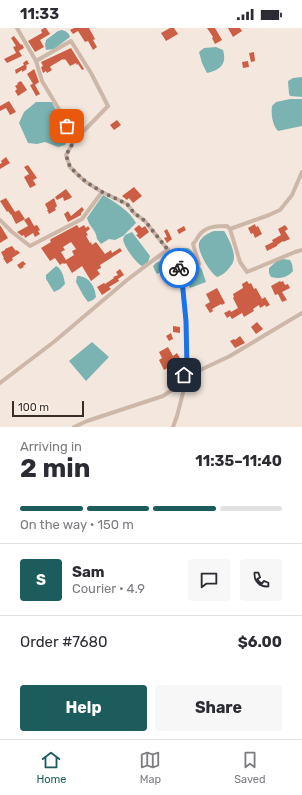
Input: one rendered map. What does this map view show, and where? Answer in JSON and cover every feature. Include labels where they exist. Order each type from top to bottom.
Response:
[{"type":"street","points":[[17,28],[36,61],[42,81],[74,141]]},
{"type":"street","points":[[36,61],[71,41],[91,73],[108,106],[74,141],[66,155],[70,167],[86,182],[102,192],[127,204],[134,213],[145,221],[168,250],[181,271],[186,321],[187,367],[181,384],[163,396],[87,421],[74,427]]},
{"type":"street","points":[[230,229],[280,210],[292,195],[302,172]]},
{"type":"street","points":[[0,221],[30,246],[82,219],[102,192]]},
{"type":"street","points":[[181,271],[199,264],[193,244],[200,234],[213,227],[227,226],[230,229],[240,262],[247,272],[302,250]]},
{"type":"street","points":[[0,383],[55,341],[128,280],[168,250]]},
{"type":"street","points":[[173,427],[188,378],[196,372],[230,356],[302,313]]},
{"type":"water","points":[[62,30],[67,32],[70,37],[54,49],[46,50],[46,40],[58,31]]},
{"type":"water","points":[[216,47],[223,50],[224,59],[222,66],[207,73],[199,52],[204,48]]},
{"type":"water","points":[[302,77],[302,97],[290,96],[288,81],[293,78]]},
{"type":"water","points":[[290,99],[302,99],[302,126],[278,131],[272,119],[272,106],[276,102]]},
{"type":"water","points":[[36,102],[52,102],[69,135],[65,145],[58,147],[45,142],[37,144],[28,143],[19,123],[24,112]]},
{"type":"water","points":[[103,195],[126,211],[136,223],[123,236],[115,240],[109,239],[101,244],[87,218]]},
{"type":"water","points":[[214,231],[224,231],[232,246],[234,255],[234,259],[229,269],[217,277],[205,262],[199,247],[199,243],[203,237]]},
{"type":"water","points":[[132,232],[150,256],[148,262],[142,266],[131,254],[123,239],[125,235]]},
{"type":"water","points":[[183,248],[190,249],[194,253],[196,259],[196,261],[187,267],[180,263],[176,257],[178,252]]},
{"type":"water","points":[[168,257],[173,265],[172,267],[157,274],[153,266]]},
{"type":"water","points":[[278,260],[290,260],[293,271],[283,277],[271,277],[269,268]]},
{"type":"water","points":[[199,265],[206,282],[190,288],[186,274],[188,271]]},
{"type":"water","points":[[56,266],[61,271],[65,284],[54,292],[46,279],[46,275]]},
{"type":"water","points":[[77,276],[81,276],[91,282],[96,297],[93,300],[88,302],[83,295],[76,282]]},
{"type":"water","points":[[92,342],[109,357],[86,381],[69,361]]},
{"type":"building","points":[[46,28],[50,34],[40,40],[44,47],[35,52],[28,41],[42,33],[41,30]]},
{"type":"building","points":[[74,28],[89,28],[95,39],[93,40],[97,47],[93,50],[88,41],[85,42],[78,31],[73,34],[70,30]]},
{"type":"building","points":[[170,28],[174,28],[178,34],[166,41],[161,33]]},
{"type":"building","points":[[207,28],[215,28],[222,40],[215,44],[212,38],[213,37]]},
{"type":"building","points":[[228,28],[240,28],[242,31],[233,37]]},
{"type":"building","points":[[14,36],[24,48],[17,52],[19,51],[22,56],[7,63],[4,59],[16,53],[13,47],[16,46],[11,38]]},
{"type":"building","points":[[71,48],[84,69],[82,70],[76,63],[70,66],[65,59],[63,59],[50,67],[52,70],[47,73],[46,71],[43,73],[41,67],[43,66],[41,62]]},
{"type":"building","points":[[254,52],[255,61],[251,62],[249,53]]},
{"type":"building","points":[[27,60],[29,64],[26,65],[27,69],[16,74],[15,70],[24,65],[23,63]]},
{"type":"building","points":[[248,61],[249,67],[243,68],[242,62]]},
{"type":"building","points":[[34,69],[39,82],[35,85],[40,94],[36,96],[30,85],[33,84],[27,74]]},
{"type":"building","points":[[21,81],[27,90],[18,96],[15,91],[17,89],[15,86]]},
{"type":"building","points":[[9,101],[16,112],[10,115],[6,108],[0,111],[0,106]]},
{"type":"building","points":[[117,120],[121,125],[114,130],[110,125]]},
{"type":"building","points":[[6,157],[10,163],[0,169],[0,164],[2,163],[1,161]]},
{"type":"building","points":[[28,165],[37,178],[33,180],[36,185],[30,188],[24,177],[29,174],[24,167]]},
{"type":"building","points":[[134,187],[142,196],[133,203],[129,198],[127,200],[122,196]]},
{"type":"building","points":[[66,189],[72,197],[64,201],[63,197],[57,200],[55,197]]},
{"type":"building","points":[[6,198],[15,212],[19,210],[25,219],[16,224],[11,214],[8,211],[7,212],[0,201]]},
{"type":"building","points":[[54,198],[57,206],[55,208],[56,210],[49,214],[45,204]]},
{"type":"building","points":[[82,207],[84,210],[81,215],[68,222],[64,214],[68,211],[71,216]]},
{"type":"building","points":[[29,217],[34,226],[37,225],[40,230],[38,231],[40,234],[35,237],[33,233],[25,238],[24,235],[22,236],[17,232],[28,226],[24,220]]},
{"type":"building","points":[[255,224],[256,227],[258,226],[262,234],[255,238],[253,233],[251,234],[248,228]]},
{"type":"building","points":[[0,225],[8,238],[0,243]]},
{"type":"building","points":[[77,225],[79,228],[84,225],[86,228],[88,226],[90,229],[86,232],[88,235],[86,236],[90,243],[91,242],[92,245],[96,242],[105,254],[111,250],[112,253],[120,248],[122,251],[100,265],[101,268],[97,270],[100,274],[91,281],[82,266],[72,273],[66,263],[60,265],[55,258],[50,261],[41,248],[51,242],[51,239]],"holes":[[[71,242],[76,249],[72,251],[74,255],[66,260],[61,252],[65,250],[63,247]]]},
{"type":"building","points":[[139,225],[142,228],[145,226],[149,232],[140,239],[136,235],[138,234],[134,229]]},
{"type":"building","points":[[285,225],[288,229],[285,231],[290,239],[283,241],[267,251],[265,246],[273,242],[272,240],[281,235],[278,229]]},
{"type":"building","points":[[184,226],[186,230],[179,234],[177,230]]},
{"type":"building","points":[[167,229],[172,239],[167,243],[164,238],[167,237],[164,231]]},
{"type":"building","points":[[12,246],[20,253],[12,258],[13,260],[7,264],[1,252]]},
{"type":"building","points":[[23,261],[26,264],[20,269],[17,265]]},
{"type":"building","points":[[120,269],[124,275],[118,279],[119,281],[109,287],[111,289],[102,295],[97,287],[104,283],[105,284],[114,278],[113,277],[118,275],[116,272]]},
{"type":"building","points":[[247,281],[249,284],[251,283],[254,289],[256,288],[262,299],[265,297],[270,305],[266,307],[265,305],[260,308],[259,305],[253,309],[254,311],[244,317],[242,313],[232,319],[230,316],[227,318],[224,313],[230,310],[231,312],[238,308],[233,298],[233,294],[243,288],[242,284]]},
{"type":"building","points":[[283,281],[285,285],[288,284],[290,288],[282,292],[287,300],[282,302],[278,294],[275,295],[271,286]]},
{"type":"building","points":[[217,288],[225,303],[212,309],[213,311],[210,313],[205,305],[210,302],[206,294]]},
{"type":"building","points":[[257,322],[263,329],[256,334],[251,327]]},
{"type":"building","points":[[173,326],[180,327],[180,333],[173,332]]},
{"type":"building","points":[[171,333],[173,339],[169,341],[166,336]]},
{"type":"building","points":[[240,336],[245,343],[235,348],[230,341],[235,340]]},
{"type":"building","points":[[168,347],[173,356],[177,353],[180,358],[178,359],[183,368],[177,371],[173,365],[164,370],[159,360],[162,358],[159,352]]},
{"type":"way so far","points":[[67,126],[74,141],[66,155],[70,167],[86,182],[102,192],[127,204],[134,213],[145,221],[168,250],[179,268]]},
{"type":"route","points":[[179,268],[181,271],[186,321],[187,367],[184,375]]}]
